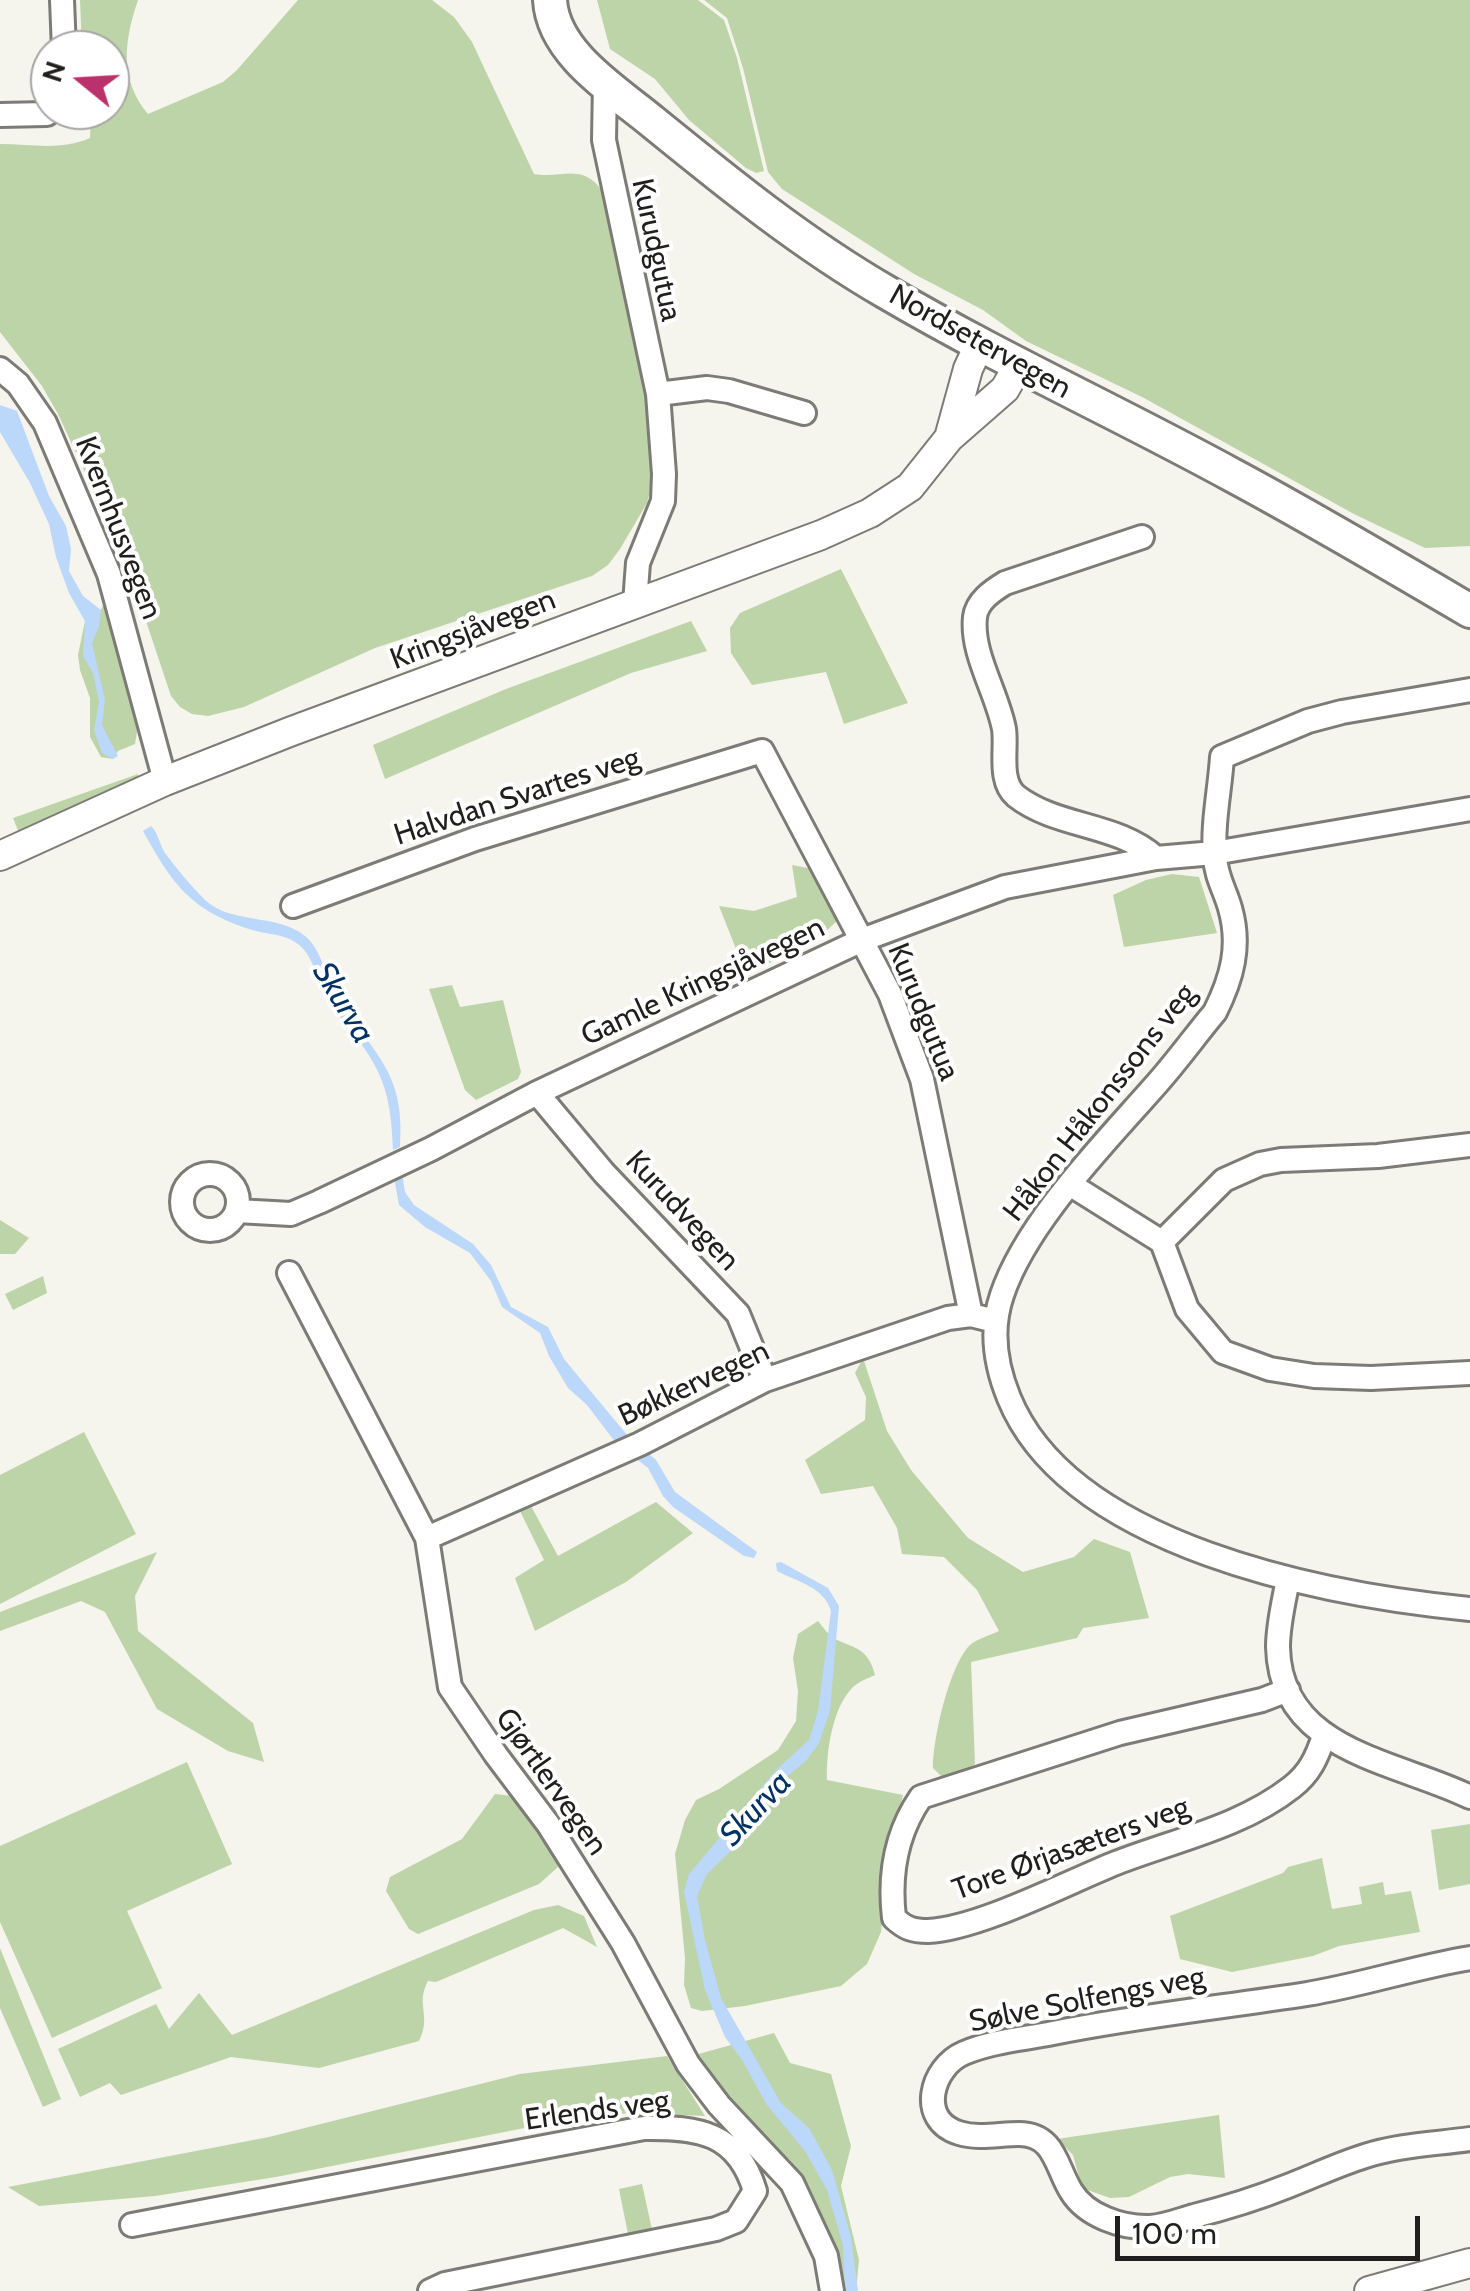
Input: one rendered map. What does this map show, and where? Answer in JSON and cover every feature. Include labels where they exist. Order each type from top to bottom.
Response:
[{"type":"main road","name":"Nordsetervegen","points":[[550,0],[560,34],[605,83],[800,237],[885,292],[979,345],[1230,474],[1470,611]]},
{"type":"street","points":[[62,0],[63,30]]},
{"type":"street","name":"Kurudgutua","points":[[605,83],[604,140],[658,394],[664,474],[662,501],[638,563],[635,603]]},
{"type":"street","points":[[0,115],[30,114]]},
{"type":"street","name":"Kringsjåvegen","points":[[948,438],[979,345]]},
{"type":"street","name":"Kringsjåvegen","points":[[0,856],[165,782],[870,514],[910,488],[948,438],[1004,389],[1018,366]]},
{"type":"street","name":"Kvernhusvegen","points":[[0,368],[18,384],[44,423],[109,574],[165,782]]},
{"type":"street","points":[[658,394],[707,388],[729,390],[804,413]]},
{"type":"street","points":[[1142,536],[1004,583],[988,593],[975,613],[976,643],[1005,733],[1005,775],[1010,792],[1035,810],[1140,843],[1156,858]]},
{"type":"street","points":[[1214,852],[1222,757],[1308,721],[1470,690]]},
{"type":"street","name":"Kurudgutua","points":[[762,752],[890,994],[922,1079],[971,1316]]},
{"type":"street","name":"Halvdan Svartes veg","points":[[293,906],[475,840],[762,752]]},
{"type":"street","name":"Gamle Kringsjåvegen","points":[[237,1210],[291,1214],[862,940],[1005,888],[1156,858],[1214,852],[1470,808]]},
{"type":"street","name":"Håkon Håkonssons veg","points":[[1214,852],[1217,880],[1230,908],[1236,952],[1227,988],[1215,1012],[1071,1184],[1018,1258],[995,1321],[1000,1374],[1020,1425],[1042,1454],[1072,1482],[1141,1526],[1288,1579],[1470,1609]]},
{"type":"street","name":"Kurudvegen","points":[[538,1093],[604,1173],[738,1314],[765,1380]]},
{"type":"street","points":[[1162,1242],[1224,1180],[1260,1164],[1470,1145]]},
{"type":"street","points":[[1071,1184],[1162,1242],[1187,1310],[1224,1352],[1270,1369],[1314,1376],[1371,1378],[1470,1373]]},
{"type":"street","name":"Gjørtlervegen","points":[[290,1273],[427,1538],[450,1686],[496,1756],[548,1824],[624,1942],[688,2064],[719,2106],[792,2183],[826,2256],[832,2291]]},
{"type":"street","name":"Bøkkervegen","points":[[427,1538],[632,1447],[765,1380],[905,1330],[971,1316],[995,1321]]},
{"type":"street","points":[[1288,1579],[1278,1644],[1280,1664],[1288,1690],[1306,1716],[1324,1736],[1348,1750],[1470,1797]]},
{"type":"street","name":"Tore Ørjasæters veg","points":[[1288,1690],[1262,1700],[1120,1733],[921,1797],[908,1816],[895,1856],[891,1892],[894,1918],[906,1929],[930,1931],[964,1923],[1121,1861],[1190,1839],[1251,1812],[1290,1788],[1312,1768],[1324,1736]]},
{"type":"street","name":"Sølve Solfengs veg","points":[[1470,1958],[1338,1988],[1146,2016],[978,2048],[951,2059],[943,2067],[933,2094],[940,2118],[960,2134],[1026,2134],[1038,2139],[1056,2154],[1070,2190],[1081,2203],[1104,2218],[1132,2226],[1152,2227],[1209,2212],[1366,2155],[1470,2139]]},
{"type":"street","name":"Erlends veg","points":[[132,2224],[644,2128],[696,2129],[718,2138],[749,2171],[755,2191],[747,2206],[736,2221],[716,2229],[445,2284],[430,2291]]},
{"type":"street","points":[[1369,2291],[1470,2263]]},
{"type":"green space","points":[[80,0],[138,0],[130,30],[81,30]]},
{"type":"green space","points":[[298,0],[432,0],[454,17],[472,42],[534,174],[580,174],[603,192],[651,399],[653,482],[647,503],[608,565],[592,576],[375,648],[244,707],[208,716],[180,707],[171,696],[126,561],[58,414],[42,386],[0,332],[0,144],[57,146],[90,138],[90,130],[130,130],[130,81],[148,114],[223,82]]},
{"type":"green space","points":[[597,0],[698,0],[724,20],[764,171],[756,173],[746,168],[689,120],[655,79],[610,49]]},
{"type":"green space","points":[[704,0],[1470,0],[1470,546],[1425,548],[1354,514],[1144,398],[1026,341],[983,310],[914,274],[782,189],[768,172],[727,18]]},
{"type":"green space","points":[[841,569],[908,703],[844,724],[826,672],[752,685],[731,653],[730,628],[740,613]]},
{"type":"green space","points":[[620,593],[617,598],[346,702],[334,698]]},
{"type":"green space","points":[[103,605],[110,610],[138,726],[135,744],[118,751],[113,759],[101,757],[90,737],[90,698],[78,655],[85,621]]},
{"type":"green space","points":[[691,621],[707,651],[631,673],[385,779],[373,745],[506,689]]},
{"type":"green space","points":[[138,774],[138,779],[19,833],[13,818]]},
{"type":"green space","points":[[792,865],[818,870],[842,916],[816,941],[746,974],[719,906],[754,911],[797,897]]},
{"type":"green space","points":[[1172,874],[1199,877],[1217,933],[1124,947],[1113,895],[1146,880]]},
{"type":"green space","points":[[452,985],[460,1007],[503,1000],[521,1072],[518,1079],[476,1100],[465,1090],[429,989]]},
{"type":"green space","points":[[0,1220],[29,1238],[15,1254],[0,1254]]},
{"type":"green space","points":[[43,1276],[47,1293],[13,1310],[5,1294]]},
{"type":"green space","points":[[863,1358],[887,1431],[911,1470],[968,1538],[1023,1572],[1074,1557],[1094,1539],[1130,1552],[1149,1618],[1083,1628],[1077,1638],[971,1662],[975,1764],[962,1774],[942,1777],[933,1768],[944,1704],[962,1655],[970,1645],[999,1631],[977,1590],[944,1557],[902,1554],[897,1528],[873,1486],[821,1494],[805,1460],[865,1420],[866,1397],[855,1373]]},
{"type":"green space","points":[[84,1432],[136,1534],[0,1604],[0,1475]]},
{"type":"green space","points":[[656,1502],[693,1533],[626,1582],[535,1631],[515,1578],[544,1560],[520,1511],[531,1506],[558,1556]]},
{"type":"green space","points":[[157,1552],[135,1596],[138,1631],[253,1723],[264,1762],[228,1751],[157,1709],[105,1612],[81,1601],[0,1631],[0,1612]]},
{"type":"green space","points":[[818,1621],[833,1638],[865,1654],[875,1675],[853,1687],[840,1707],[829,1744],[827,1780],[903,1795],[891,1846],[881,1932],[867,1964],[841,1986],[745,2006],[702,2011],[691,2008],[684,1985],[675,1854],[685,1820],[696,1800],[778,1750],[796,1721],[798,1691],[793,1658],[798,1634]]},
{"type":"green space","points":[[187,1762],[232,1864],[127,1911],[162,1988],[52,2038],[0,1922],[0,1846]]},
{"type":"green space","points":[[495,1794],[513,1796],[556,1851],[558,1867],[539,1884],[418,1934],[409,1929],[386,1891],[390,1877],[462,1839]]},
{"type":"green space","points":[[1470,1824],[1470,1884],[1439,1890],[1431,1830]]},
{"type":"green space","points":[[1322,1858],[1332,1909],[1362,1904],[1359,1887],[1383,1882],[1385,1895],[1411,1891],[1420,1932],[1339,1946],[1313,1956],[1232,1972],[1180,1959],[1170,1916],[1283,1873],[1288,1867]]},
{"type":"green space","points":[[558,1905],[584,1916],[597,1947],[563,1928],[436,1982],[428,1981],[419,2041],[319,2068],[231,2057],[121,2095],[110,2083],[80,2097],[58,2049],[156,2004],[169,2029],[199,1993],[232,2035],[534,1910]]},
{"type":"green space","points":[[0,1948],[61,2099],[43,2107],[0,2008]]},
{"type":"green space","points":[[774,2033],[790,2063],[831,2074],[851,2146],[841,2186],[859,2260],[856,2291],[837,2291],[818,2220],[721,2096],[695,2055]]},
{"type":"green space","points":[[667,2056],[705,2116],[628,2113],[545,2124],[276,2177],[155,2196],[39,2206],[8,2187],[269,2137],[520,2074]]},
{"type":"green space","points":[[1219,2115],[1225,2178],[1188,2174],[1170,2177],[1129,2197],[1110,2198],[1082,2188],[1073,2155],[1057,2139]]},
{"type":"green space","points":[[642,2184],[653,2234],[629,2239],[619,2189]]},
{"type":"water","points":[[0,405],[17,411],[49,496],[66,526],[71,549],[69,571],[83,596],[101,610],[92,643],[105,700],[102,725],[118,756],[113,759],[102,753],[94,730],[99,702],[93,673],[83,656],[85,621],[69,593],[49,524],[0,432]]},
{"type":"water","points":[[151,826],[184,877],[216,908],[281,924],[311,942],[337,996],[392,1081],[398,1099],[400,1147],[393,1150],[391,1117],[380,1077],[366,1051],[328,1001],[302,947],[290,939],[231,922],[198,904],[174,881],[154,850],[143,831]]},
{"type":"water","points":[[402,1173],[405,1192],[414,1205],[473,1244],[491,1265],[511,1307],[548,1327],[564,1359],[627,1435],[656,1460],[675,1492],[757,1552],[754,1558],[744,1556],[673,1507],[648,1468],[616,1443],[587,1405],[568,1388],[540,1333],[502,1307],[491,1281],[470,1253],[425,1227],[399,1205],[394,1177]]},
{"type":"water","name":"Skurva","points":[[781,1562],[828,1588],[839,1606],[830,1711],[819,1743],[806,1761],[780,1782],[736,1846],[707,1874],[697,1896],[721,1998],[781,2103],[809,2128],[832,2170],[851,2237],[858,2291],[845,2288],[843,2245],[827,2190],[805,2151],[767,2105],[725,2037],[705,1990],[684,1892],[689,1874],[777,1769],[809,1740],[818,1711],[831,1611],[823,1596],[777,1571],[776,1563]]}]
